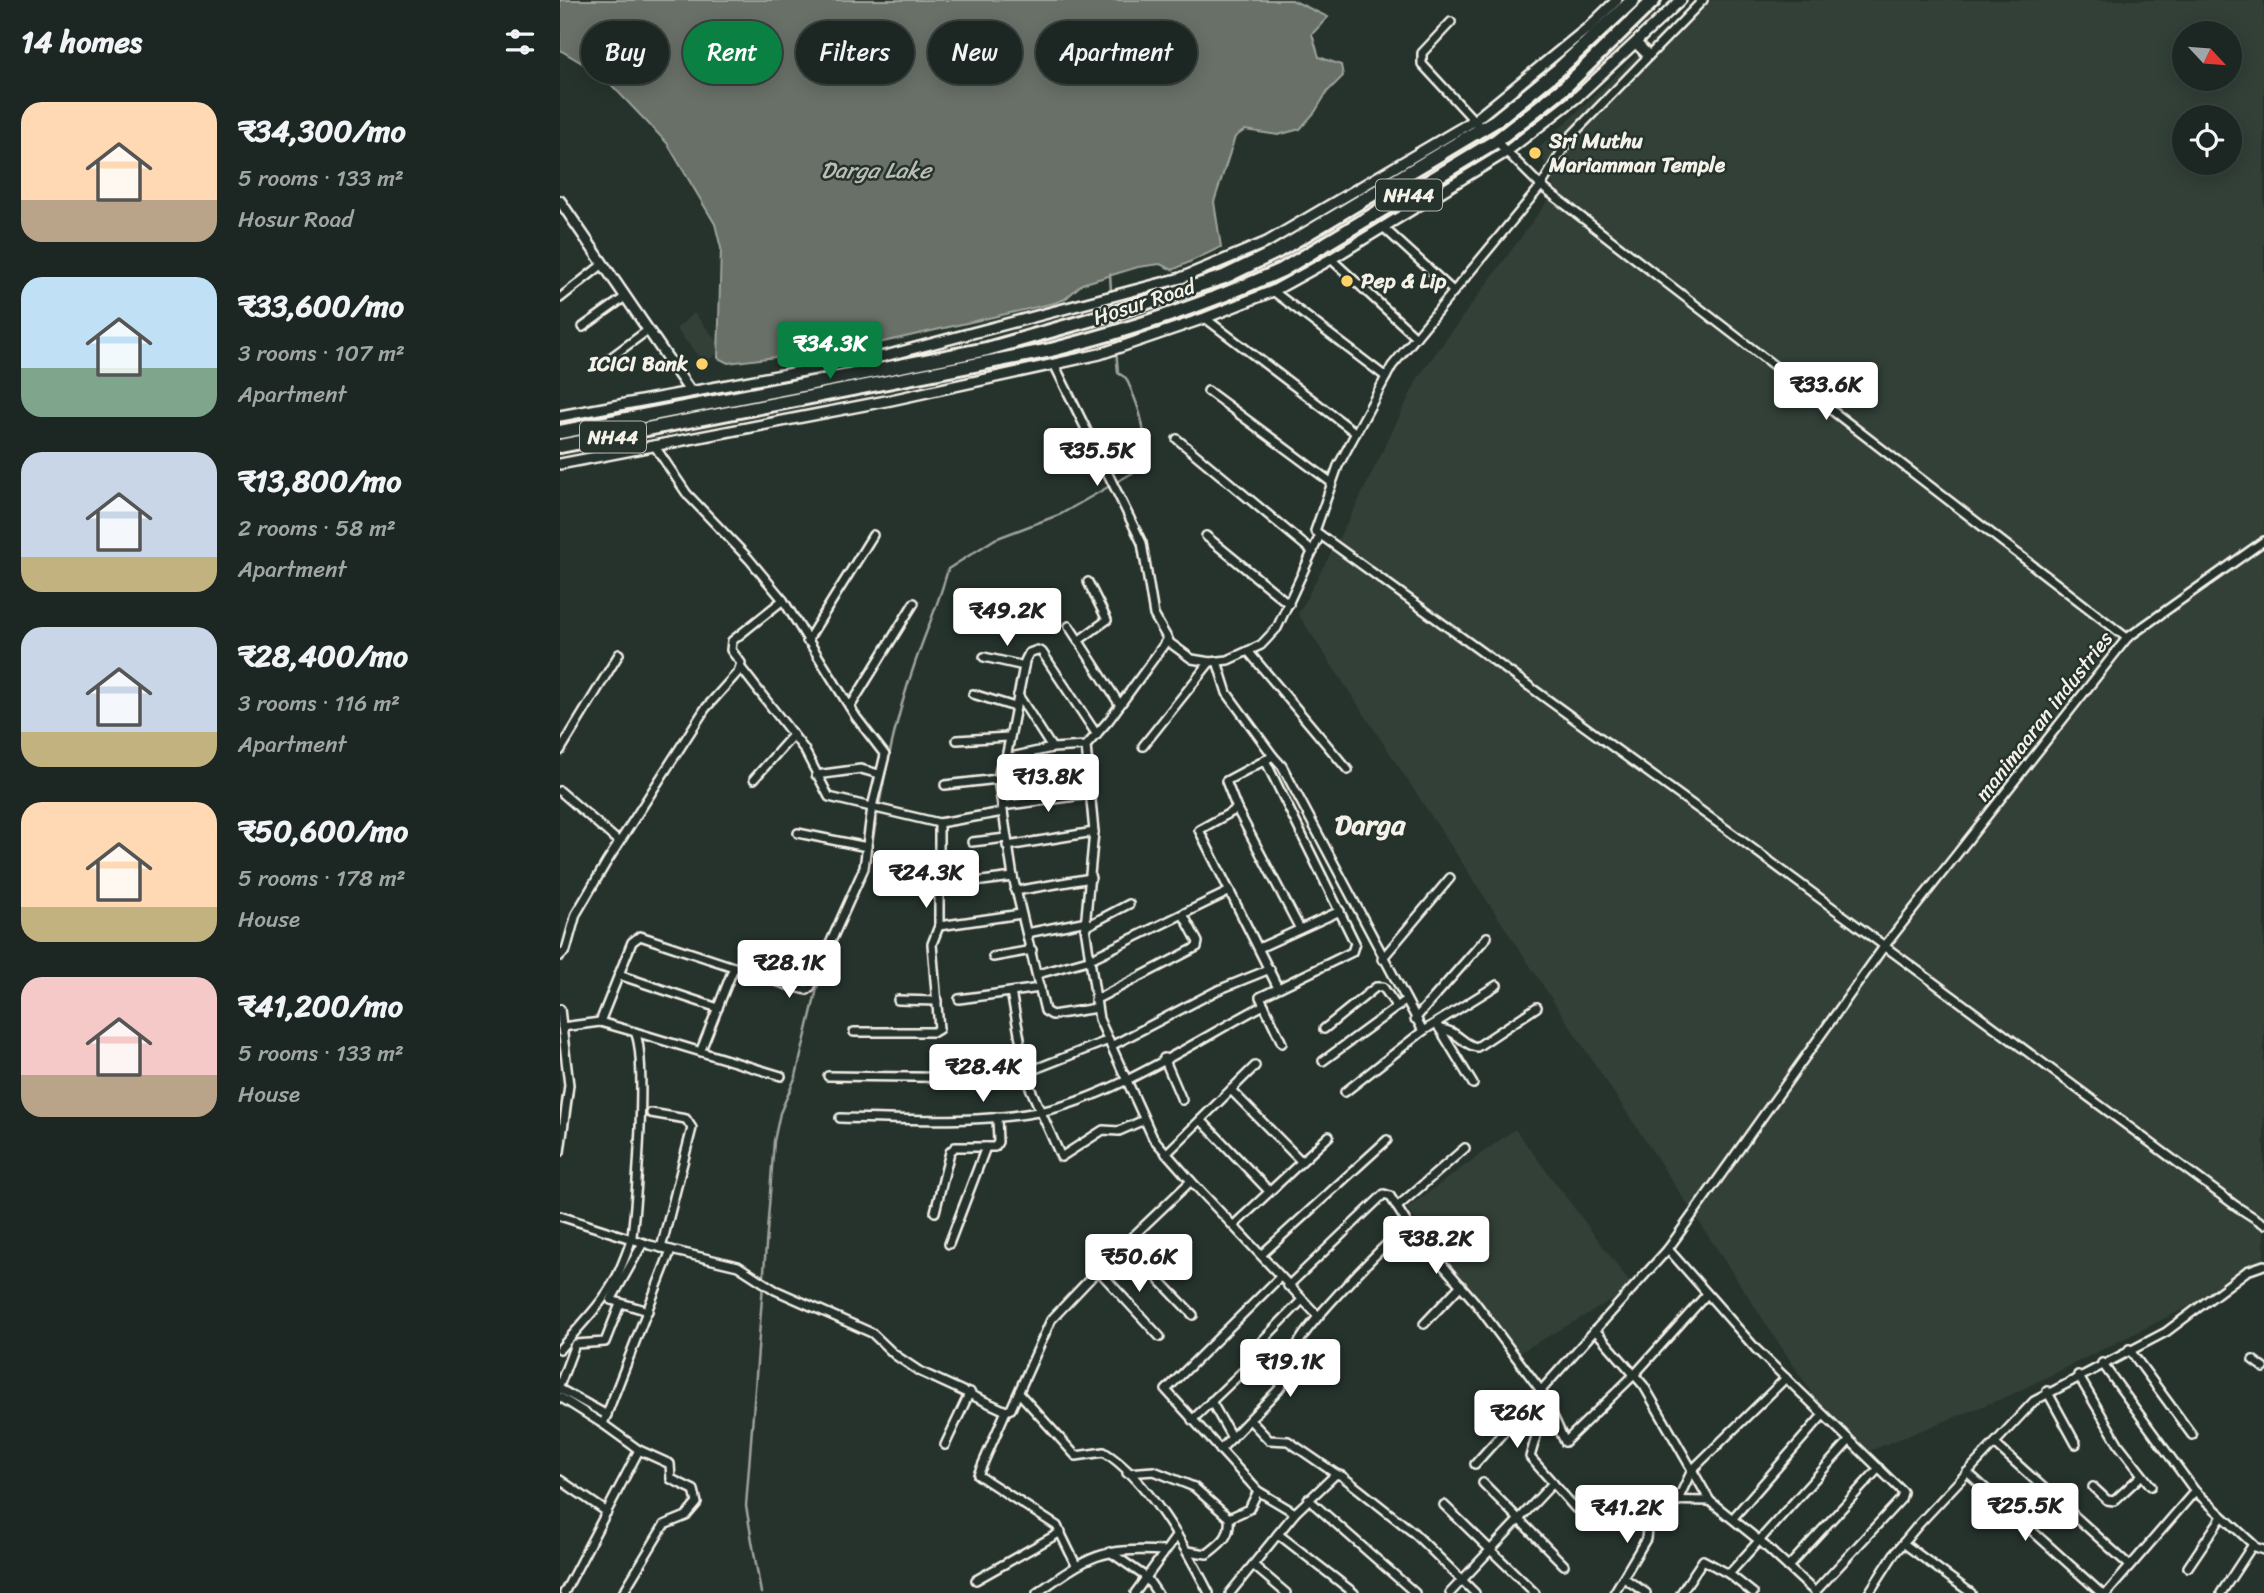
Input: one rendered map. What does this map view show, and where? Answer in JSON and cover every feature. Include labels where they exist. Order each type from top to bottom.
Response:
[{"type":"highway","name":"Hosur Road","points":[[560,432],[987,349],[1120,311],[1224,276],[1276,252],[1479,124],[1558,70],[1633,0]]},
{"type":"highway","name":"Hosur Road","points":[[560,446],[666,428],[1096,338],[1127,330],[1245,287],[1282,270],[1496,141],[1566,86],[1654,0]]},
{"type":"street","points":[[560,416],[885,356],[1181,278],[1267,242],[1479,124],[1617,0]]},
{"type":"street","points":[[560,464],[1100,354],[1205,318],[1273,290],[1331,259],[1506,152],[1552,118],[1681,0]]},
{"type":"street","points":[[1703,0],[1571,136],[1541,186],[1453,291],[1386,377],[1332,483],[1315,531],[2264,1224]]},
{"type":"street","points":[[1451,22],[1422,53],[1420,60],[1479,124]]},
{"type":"street","points":[[1636,43],[1648,55]]},
{"type":"street","points":[[1496,141],[1541,186],[2127,638]]},
{"type":"street","points":[[560,201],[690,391]]},
{"type":"street","points":[[1383,227],[1453,291]]},
{"type":"street","points":[[1331,259],[1416,337]]},
{"type":"street","points":[[560,298],[603,264]]},
{"type":"street","points":[[1273,290],[1386,377]]},
{"type":"street","points":[[583,327],[625,297]]},
{"type":"street","points":[[1205,318],[1356,433]]},
{"type":"street","points":[[602,364],[648,330]]},
{"type":"street","points":[[1054,364],[1101,465],[1142,543],[1154,615],[1168,639],[1192,659],[1213,662],[1261,645],[1277,628],[1320,535]]},
{"type":"street","points":[[1208,391],[1332,483]]},
{"type":"street","points":[[1177,439],[1313,552]]},
{"type":"street","points":[[600,1022],[632,942],[640,936],[788,985],[807,990],[810,988],[861,875],[884,755],[850,707],[783,600],[749,559],[687,494],[654,445]]},
{"type":"street","points":[[807,641],[873,535]]},
{"type":"street","points":[[1206,536],[1289,604]]},
{"type":"street","name":"manimaaran industries","points":[[1475,1464],[1668,1248],[1883,947],[2127,638],[2264,541]]},
{"type":"street","points":[[1078,641],[1108,617],[1088,582]]},
{"type":"street","points":[[783,600],[732,641],[732,650],[741,668],[793,734],[829,797],[939,822],[1091,794]]},
{"type":"street","points":[[850,707],[914,603]]},
{"type":"street","points":[[1069,626],[1120,705]]},
{"type":"street","points":[[1006,758],[1052,748],[1086,746],[1168,639]]},
{"type":"street","points":[[1248,651],[1348,770]]},
{"type":"street","points":[[1097,735],[1042,652],[1029,653],[1008,737],[1006,758],[1001,764],[998,779],[1015,891],[1048,1014],[1096,1004],[1197,947],[1198,942],[1183,914]]},
{"type":"street","points":[[560,750],[619,654]]},
{"type":"street","points":[[984,657],[1024,666]]},
{"type":"street","points":[[1143,747],[1213,662]]},
{"type":"street","points":[[1213,662],[1227,693],[1269,759],[1354,943],[1354,949],[1260,997],[1282,1043]]},
{"type":"street","points":[[560,956],[566,950],[580,906],[619,842],[705,709],[741,668]]},
{"type":"street","points":[[973,694],[1015,707]]},
{"type":"street","points":[[1018,695],[1052,748]]},
{"type":"street","points":[[754,779],[793,734]]},
{"type":"street","points":[[957,740],[1008,737]]},
{"type":"street","points":[[1086,746],[1094,832],[1086,924],[1088,960],[1096,1004],[1124,1079],[1144,1120],[1166,1154],[1318,1316]]},
{"type":"street","points":[[1269,759],[1226,781],[1237,808],[1300,929]]},
{"type":"street","points":[[1269,759],[1282,766],[1382,959],[1423,1031]]},
{"type":"street","points":[[816,775],[854,769],[879,774]]},
{"type":"street","points":[[945,785],[998,779]]},
{"type":"street","points":[[560,791],[619,842]]},
{"type":"street","points":[[1237,808],[1199,830],[1278,988]]},
{"type":"street","points":[[854,1032],[934,1032],[939,1024],[932,944],[939,926],[939,822]]},
{"type":"street","points":[[972,842],[1007,842],[1094,832]]},
{"type":"street","points":[[798,833],[867,847]]},
{"type":"street","points":[[951,885],[1013,877]]},
{"type":"street","points":[[1015,891],[1091,878]]},
{"type":"street","points":[[1382,959],[1450,878]]},
{"type":"street","points":[[1038,974],[1088,960],[1230,891]]},
{"type":"street","points":[[1027,933],[1086,924],[1129,904]]},
{"type":"street","points":[[1259,948],[1340,911]]},
{"type":"street","points":[[939,926],[1021,914]]},
{"type":"street","points":[[1416,1019],[1487,937]]},
{"type":"street","points":[[993,957],[1032,950]]},
{"type":"street","points":[[701,1050],[734,967]]},
{"type":"street","points":[[828,1076],[978,1080],[1023,1072],[1110,1043],[1218,990],[1270,969]]},
{"type":"street","points":[[619,975],[718,1008]]},
{"type":"street","points":[[1345,1092],[1423,1031],[1438,1026],[1497,985]]},
{"type":"street","points":[[1324,1029],[1376,987],[1383,987],[1397,1007]]},
{"type":"street","points":[[959,999],[1040,988]]},
{"type":"street","points":[[1011,992],[1020,1039]]},
{"type":"street","points":[[898,1000],[937,1001]]},
{"type":"street","points":[[1323,1061],[1405,1001]]},
{"type":"street","points":[[840,1118],[997,1117],[1040,1112],[1124,1079],[1264,1004]]},
{"type":"street","points":[[1438,1026],[1454,1031],[1470,1045],[1477,1047],[1538,1007]]},
{"type":"street","points":[[560,1009],[569,1085],[560,1152]]},
{"type":"street","points":[[562,1027],[600,1022],[781,1076]]},
{"type":"street","points":[[1438,1026],[1473,1084]]},
{"type":"street","points":[[560,1349],[606,1294],[621,1270],[631,1239],[640,1111],[640,1045],[635,1032]]},
{"type":"street","points":[[1164,1058],[1182,1100]]},
{"type":"street","points":[[1166,1154],[1255,1066]]},
{"type":"street","points":[[1023,1072],[1061,1157],[1103,1130],[1119,1131],[1144,1120]]},
{"type":"street","points":[[1231,1090],[1301,1161]]},
{"type":"street","points":[[651,1113],[686,1119],[692,1128],[661,1248]]},
{"type":"street","points":[[935,1212],[952,1148],[995,1147],[998,1142],[997,1117]]},
{"type":"street","points":[[1200,1120],[1269,1191]]},
{"type":"street","points":[[1234,1225],[1329,1136]]},
{"type":"street","points":[[1261,1255],[1387,1140]]},
{"type":"street","points":[[949,1244],[986,1147]]},
{"type":"street","points":[[1397,1207],[1465,1148]]},
{"type":"street","points":[[1076,1565],[1057,1526],[978,1475],[1006,1411],[1015,1404],[1051,1320],[1098,1270],[1191,1181]]},
{"type":"street","points":[[1288,1286],[1384,1194],[1461,1285],[1542,1392],[1562,1440],[1567,1441],[1597,1407],[1634,1374],[1707,1294]]},
{"type":"street","points":[[560,1216],[661,1248],[738,1266],[775,1290],[873,1333],[895,1355],[919,1371],[971,1392],[1006,1411]]},
{"type":"street","points":[[1220,1450],[1279,1390],[1289,1373],[1299,1342],[1318,1316],[1409,1226]]},
{"type":"street","points":[[643,1242],[611,1298],[620,1304],[648,1311]]},
{"type":"street","points":[[1125,1244],[1193,1315]]},
{"type":"street","points":[[1595,1330],[1634,1374],[1710,1501],[1761,1542],[1816,1592],[1903,1495],[1879,1468],[1786,1378],[1668,1248]]},
{"type":"street","points":[[603,1424],[671,1250]]},
{"type":"street","points":[[1870,1593],[1903,1543],[2034,1401],[2047,1391],[2165,1332],[2247,1270],[2264,1265]]},
{"type":"street","points":[[1098,1270],[1160,1337]]},
{"type":"street","points":[[1280,1277],[1167,1386],[1167,1394],[1258,1491],[1295,1513]]},
{"type":"street","points":[[1423,1324],[1461,1285]]},
{"type":"street","points":[[1289,1373],[1260,1343],[1302,1300]]},
{"type":"street","points":[[607,1415],[560,1386],[575,1344],[605,1342],[620,1304]]},
{"type":"street","points":[[2129,1349],[2192,1435]]},
{"type":"street","points":[[2253,1360],[2264,1368]]},
{"type":"street","points":[[2102,1363],[2195,1491],[2221,1518],[2264,1550]]},
{"type":"street","points":[[1192,1420],[1242,1372]]},
{"type":"street","points":[[2078,1375],[2119,1445],[2151,1486]]},
{"type":"street","points":[[1677,1502],[1692,1470],[1786,1378]]},
{"type":"street","points":[[2047,1391],[2076,1444]]},
{"type":"street","points":[[945,1445],[971,1392]]},
{"type":"street","points":[[1019,1393],[1076,1456],[1104,1452],[1126,1473],[1178,1535],[1209,1593]]},
{"type":"street","points":[[560,1397],[639,1450],[670,1464],[671,1479],[694,1490],[697,1503],[686,1516],[664,1525],[623,1593]]},
{"type":"street","points":[[1211,1401],[1232,1438]]},
{"type":"street","points":[[1732,1518],[1823,1415]]},
{"type":"street","points":[[1552,1417],[1536,1433],[1530,1457],[1575,1508],[1593,1499],[1710,1501]]},
{"type":"street","points":[[1250,1420],[1269,1440],[1287,1441],[1342,1476],[1414,1533],[1475,1593]]},
{"type":"street","points":[[1729,1574],[1761,1542],[1849,1441]]},
{"type":"street","points":[[1995,1444],[2129,1565]]},
{"type":"street","points":[[564,1593],[639,1450]]},
{"type":"street","points":[[1788,1567],[1879,1468]]},
{"type":"street","points":[[1126,1473],[1154,1471],[1194,1487],[1228,1518],[1230,1529],[1225,1540],[1207,1553],[1187,1551]]},
{"type":"street","points":[[1967,1472],[2101,1593]]},
{"type":"street","points":[[1230,1593],[1295,1513],[1336,1474]]},
{"type":"street","points":[[2094,1488],[2106,1500],[2114,1501],[2142,1475]]},
{"type":"street","points":[[560,1480],[607,1512]]},
{"type":"street","points":[[1483,1483],[1564,1565]]},
{"type":"street","points":[[1450,1593],[1553,1483]]},
{"type":"street","points":[[1228,1518],[1249,1509],[1258,1491]]},
{"type":"street","points":[[2107,1593],[2195,1491]]},
{"type":"street","points":[[1308,1499],[1415,1593]]},
{"type":"street","points":[[1614,1593],[1646,1539],[1650,1500]]},
{"type":"street","points":[[1444,1505],[1525,1589],[1535,1593]]},
{"type":"street","points":[[2188,1567],[2221,1518]]},
{"type":"street","points":[[976,1580],[1060,1532]]},
{"type":"street","points":[[1278,1534],[1354,1593]]},
{"type":"street","points":[[1135,1593],[1178,1535]]},
{"type":"street","points":[[1903,1543],[1971,1593]]},
{"type":"street","points":[[2221,1593],[2254,1545]]},
{"type":"street","points":[[1037,1593],[1076,1565],[1109,1551],[1165,1551]]},
{"type":"street","points":[[1109,1551],[1146,1577],[1157,1593]]},
{"type":"street","points":[[1681,1593],[1703,1560],[1729,1574],[1753,1593]]},
{"type":"street","points":[[1253,1565],[1286,1593]]},
{"type":"street","points":[[1624,1578],[1646,1593]]},
{"type":"shaded area","points":[[1695,0],[2264,0],[2264,1266],[2258,1272],[2011,1395],[1854,1457],[1298,614],[1356,506],[1419,376],[1555,191],[1539,148]]},
{"type":"shaded area","points":[[694,313],[724,349],[704,363],[676,329]]},
{"type":"shaded area","points":[[1515,1129],[1634,1288],[1515,1355],[1407,1208]]},
{"type":"water","name":"Darga Lake","points":[[560,0],[1292,0],[1328,17],[1312,34],[1319,57],[1341,65],[1343,76],[1327,92],[1300,129],[1278,135],[1245,130],[1235,137],[1214,202],[1221,247],[1173,270],[1160,264],[1138,267],[1082,284],[1065,299],[1054,303],[870,345],[728,363],[718,358],[721,248],[715,224],[667,143],[611,84],[669,84],[669,21],[581,21],[581,62],[560,50]]},
{"type":"waterway","points":[[1110,274],[1112,309]]},
{"type":"waterway","points":[[869,860],[899,713],[948,569],[995,539],[1061,514],[1141,468],[1144,456],[1142,422],[1126,378],[1118,373],[1115,336]]},
{"type":"waterway","points":[[828,956],[860,886]]},
{"type":"waterway","points":[[761,1593],[746,1506],[774,1141],[780,1113],[796,1076],[821,972]]},
{"type":"place","name":"Sri Muthu Mariamman Temple","points":[[1535,153]]},
{"type":"place","name":"Pep & Lip","points":[[1347,281]]},
{"type":"place","name":"ICICI Bank","points":[[702,364]]},
{"type":"district","name":"Darga","points":[[1370,824]]}]
